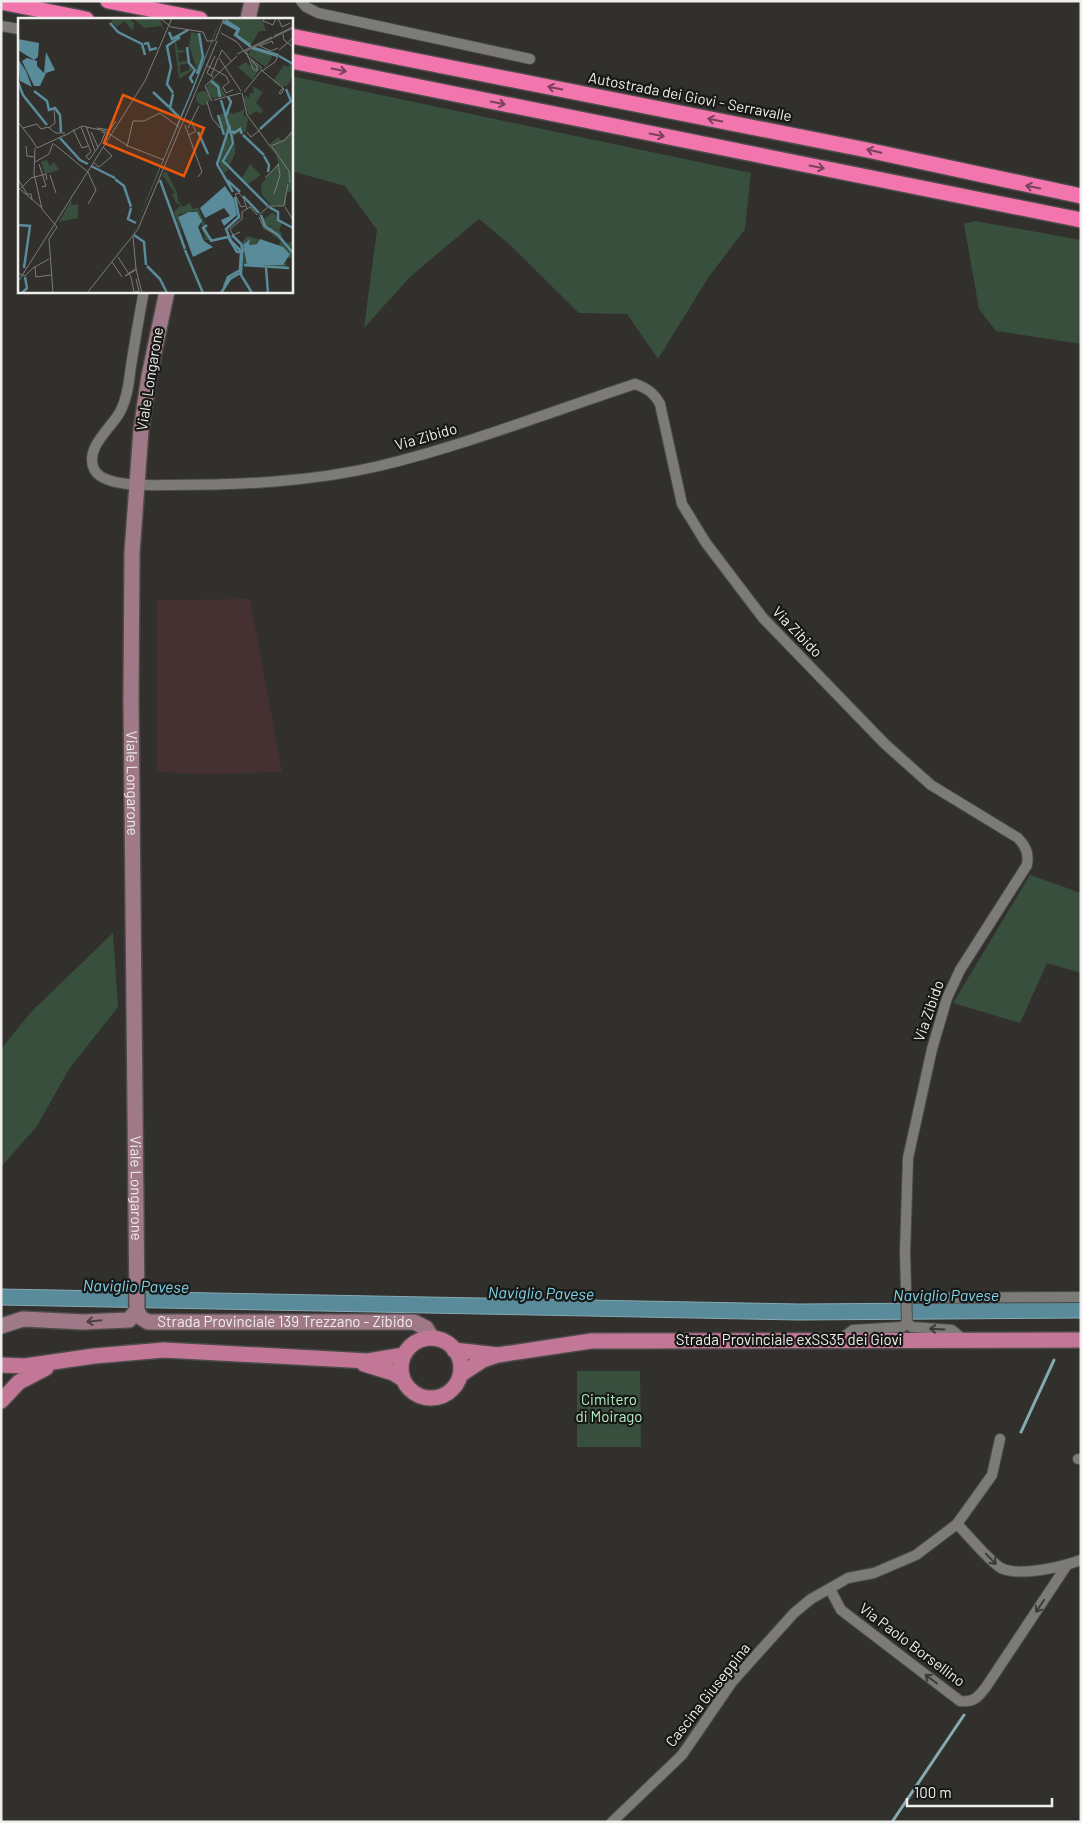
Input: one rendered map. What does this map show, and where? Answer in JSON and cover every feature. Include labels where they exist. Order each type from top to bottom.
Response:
[{"type":"highway","points":[[108,1],[195,18]]},
{"type":"highway","points":[[1,2],[81,18]]},
{"type":"highway","name":"Autostrada dei Giovi - Serravalle","points":[[292,36],[867,150],[1081,196]]},
{"type":"highway","points":[[292,60],[1081,220]]},
{"type":"main road","points":[[248,18],[252,1]]},
{"type":"main road","name":"Viale Longarone","points":[[137,1277],[131,700],[132,553],[137,485],[149,376],[167,292]]},
{"type":"main road","name":"Strada Provinciale 139 Trezzano - Zibido","points":[[137,1277],[137,1310],[140,1317],[148,1322],[414,1322],[426,1328],[432,1338]]},
{"type":"main road","name":"Strada Provinciale 139 Trezzano - Zibido","points":[[1,1326],[23,1318],[83,1322],[129,1320],[137,1310]]},
{"type":"main road","points":[[432,1338],[446,1342],[454,1350],[460,1360],[460,1375],[452,1388],[446,1393],[432,1398],[417,1394],[409,1388],[403,1379],[401,1368],[404,1355],[415,1342],[432,1338]]},
{"type":"main road","name":"Strada Provinciale exSS35 dei Giovi","points":[[460,1375],[483,1360],[498,1355],[591,1341],[1081,1340]]},
{"type":"main road","points":[[2,1400],[6,1386],[1,1367],[64,1362],[94,1356],[164,1350],[368,1361],[404,1355]]},
{"type":"main road","name":"Strada Provinciale exSS35 dei Giovi","points":[[454,1350],[498,1355]]},
{"type":"main road","points":[[343,1360],[386,1370],[403,1379]]},
{"type":"main road","points":[[2,1400],[10,1390],[24,1379],[64,1362]]},
{"type":"street","points":[[301,1],[306,7],[318,13],[530,60]]},
{"type":"street","points":[[1,26],[18,29]]},
{"type":"street","name":"Via Zibido","points":[[144,292],[127,393],[121,410],[96,446],[92,459],[95,470],[104,478],[137,485],[209,485],[267,482],[340,473],[433,452],[635,384],[651,392],[660,404],[682,504],[692,522],[744,597],[762,618],[885,744],[931,785],[1018,838],[1028,852],[1027,865],[957,977],[947,998],[932,1049],[908,1158],[907,1323]]},
{"type":"street","points":[[906,1298],[1081,1297]]},
{"type":"street","points":[[839,1340],[853,1330],[902,1327],[907,1323],[912,1328],[952,1330],[964,1340]]},
{"type":"street","name":"Cascina Giuseppina","points":[[612,1822],[682,1755],[732,1682],[794,1613],[811,1599],[830,1590],[848,1578],[874,1573],[916,1555],[957,1524],[992,1475],[1000,1439]]},
{"type":"street","points":[[957,1524],[999,1567],[1010,1571],[1067,1565],[1081,1560]]},
{"type":"street","name":"Via Paolo Borsellino","points":[[830,1590],[841,1610],[960,1701],[966,1702],[977,1698],[986,1687],[1067,1565]]},
{"type":"shaded area","points":[[250,599],[282,772],[207,774],[157,772],[157,600]]},
{"type":"green space","points":[[292,76],[751,173],[745,229],[708,278],[658,359],[627,314],[579,313],[509,244],[479,219],[410,277],[364,328],[377,230],[345,186],[292,171]]},
{"type":"green space","points":[[975,221],[1081,240],[1081,344],[996,331],[979,309],[964,224]]},
{"type":"green space","points":[[1030,875],[1081,893],[1081,973],[1047,963],[1020,1023],[953,1003]]},
{"type":"green space","points":[[113,933],[118,1007],[69,1069],[37,1126],[1,1167],[1,1049],[31,1012]]},
{"type":"green space","name":"Cimitero di Moirago","points":[[577,1371],[640,1371],[641,1447],[577,1447]]},
{"type":"water","points":[[1,1289],[799,1304],[1081,1302],[1081,1318],[799,1320],[1,1305]]},
{"type":"waterway","points":[[1021,1432],[1054,1360]]},
{"type":"waterway","points":[[892,1822],[964,1715]]},
{"type":"water label","name":"Naviglio Pavese","points":[[136,1286]]},
{"type":"water label","name":"Naviglio Pavese","points":[[541,1293]]},
{"type":"water label","name":"Naviglio Pavese","points":[[946,1295]]}]
